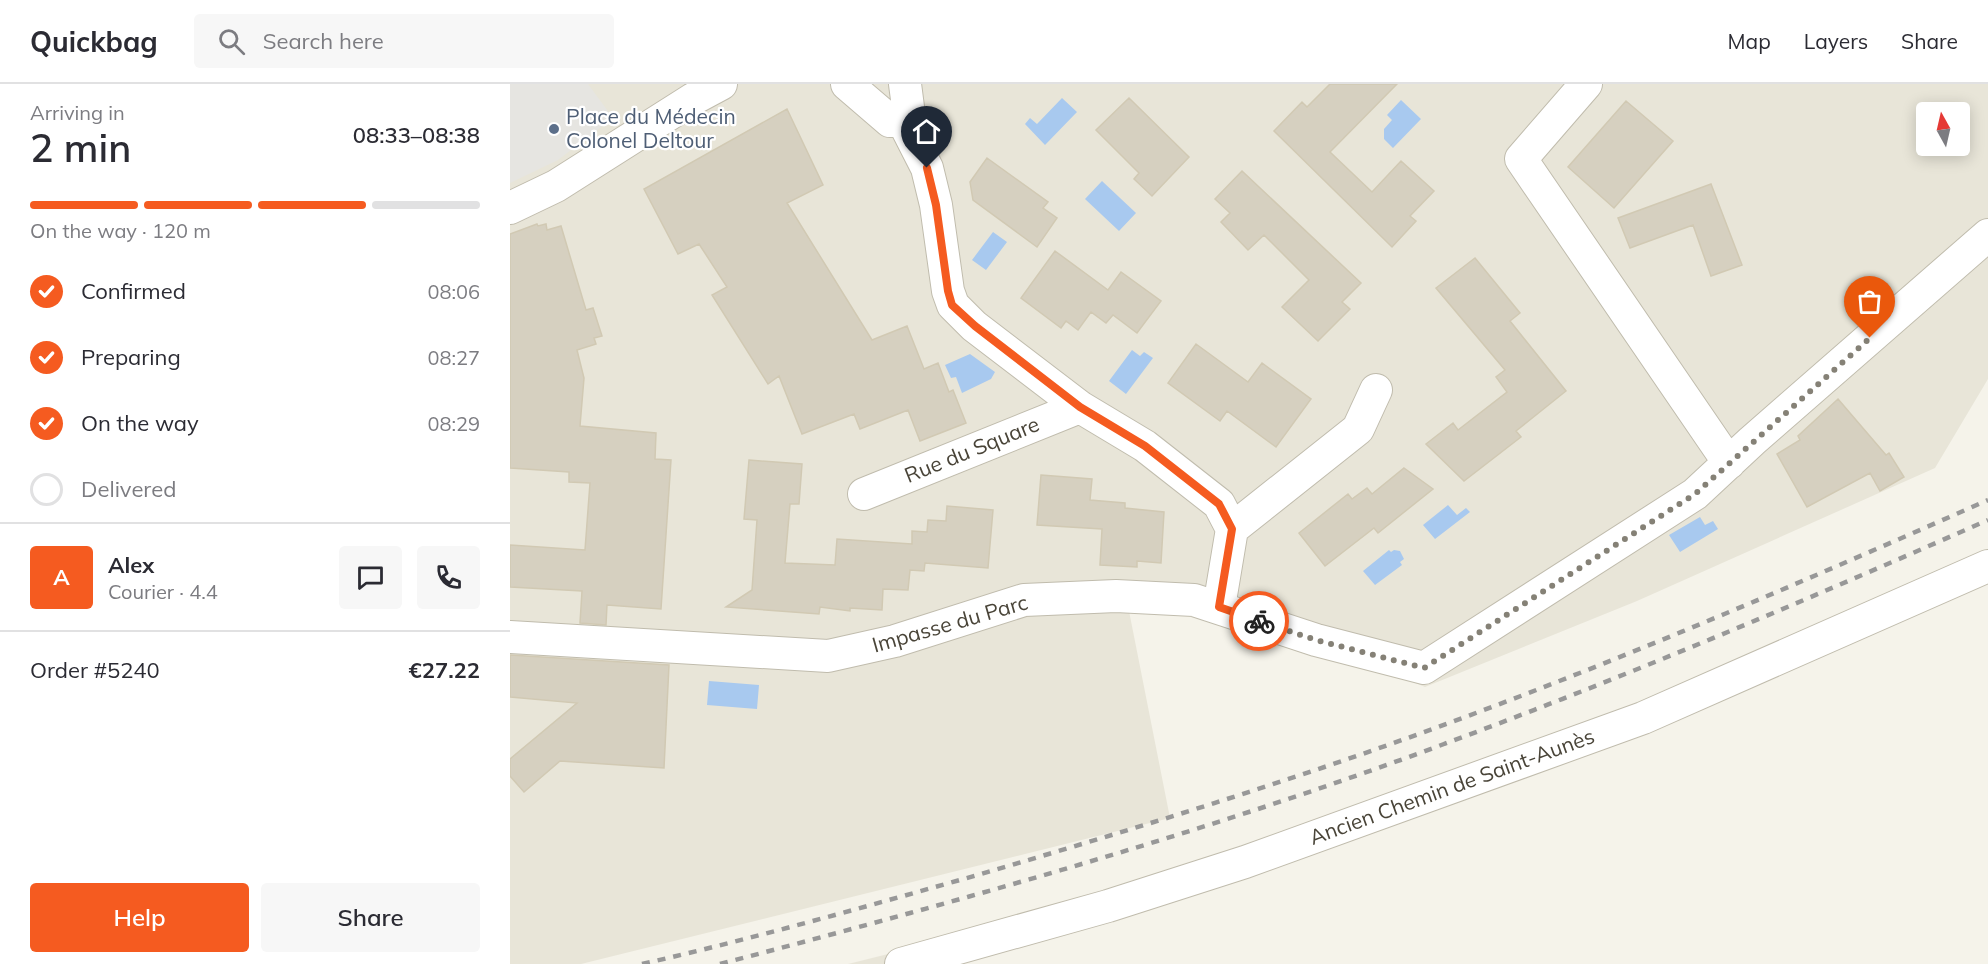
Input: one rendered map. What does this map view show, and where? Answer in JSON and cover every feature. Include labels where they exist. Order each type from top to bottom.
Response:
[{"type":"street","points":[[510,208],[556,186],[693,99],[721,84]]},
{"type":"street","points":[[847,84],[890,121],[903,121]]},
{"type":"street","points":[[905,84],[908,107],[903,121],[927,168],[936,205],[952,305],[975,326],[1080,407],[1145,446],[1219,504],[1232,529],[1219,607]]},
{"type":"street","points":[[1586,84],[1521,159],[1729,463]]},
{"type":"street","name":"Impasse du Parc","points":[[510,637],[828,656],[895,641],[1024,600],[1116,596],[1194,600],[1316,640],[1424,668],[1695,494],[1988,235]]},
{"type":"street","points":[[1232,529],[1358,429],[1376,390]]},
{"type":"street","name":"Rue du Square","points":[[864,494],[1080,407]]},
{"type":"street","name":"Ancien Chemin de Saint-Aunès","points":[[901,964],[1108,906],[1245,862],[1632,722],[1988,566]]},
{"type":"shaded area","points":[[510,84],[1988,84],[1988,379],[1935,468],[1637,601],[1425,687],[1229,605],[1129,611],[1170,818],[581,964],[510,964]]},
{"type":"shaded area","name":"Place du Médecin Colonel Deltour","points":[[510,84],[588,84],[613,118],[558,160],[510,183]]},
{"type":"shaded area","points":[[932,943],[943,964],[848,964]]},
{"type":"water","points":[[1062,98],[1077,112],[1045,145],[1025,124],[1030,118],[1037,124]]},
{"type":"water","points":[[1401,100],[1421,119],[1393,148],[1384,139],[1384,129],[1392,120],[1387,115]]},
{"type":"water","points":[[1102,181],[1136,213],[1119,231],[1085,199]]},
{"type":"water","points":[[993,232],[1007,242],[986,270],[972,260]]},
{"type":"water","points":[[1132,350],[1140,356],[1144,352],[1153,358],[1126,394],[1109,381]]},
{"type":"water","points":[[970,354],[995,372],[991,379],[962,393],[956,377],[951,378],[945,365]]},
{"type":"water","points":[[1448,505],[1457,515],[1466,508],[1470,512],[1435,539],[1423,525]]},
{"type":"water","points":[[1700,517],[1705,525],[1713,521],[1718,529],[1680,552],[1669,535]]},
{"type":"water","points":[[1389,550],[1391,552],[1400,551],[1404,559],[1400,562],[1402,565],[1375,585],[1363,571]]},
{"type":"water","points":[[709,681],[759,685],[757,709],[707,705]]},
{"type":"building","points":[[1330,84],[1397,84],[1330,152],[1372,192],[1401,161],[1434,191],[1410,216],[1416,221],[1392,247],[1274,131],[1302,102],[1307,107]]},
{"type":"building","points":[[1129,98],[1189,157],[1152,196],[1134,179],[1139,173],[1096,130]]},
{"type":"building","points":[[1626,101],[1673,141],[1614,208],[1568,167]]},
{"type":"building","points":[[787,109],[823,185],[787,203],[872,340],[907,326],[924,369],[938,363],[949,392],[953,390],[966,423],[920,441],[908,410],[860,429],[854,414],[802,434],[779,376],[768,384],[712,295],[727,287],[699,244],[678,254],[644,189]]},
{"type":"building","points":[[987,158],[1048,202],[1043,208],[1057,218],[1037,247],[973,200],[970,182]]},
{"type":"building","points":[[1242,171],[1361,283],[1342,302],[1350,309],[1318,341],[1282,307],[1309,280],[1264,235],[1248,250],[1221,222],[1230,213],[1215,199]]},
{"type":"building","points":[[1711,184],[1742,265],[1711,276],[1693,225],[1630,248],[1618,218]]},
{"type":"building","points":[[537,224],[538,226],[546,224],[547,230],[561,226],[586,310],[593,308],[602,336],[594,338],[596,344],[577,350],[584,378],[580,426],[656,433],[655,459],[671,460],[661,609],[607,605],[606,625],[580,623],[582,591],[510,587],[510,545],[585,550],[590,483],[569,482],[569,472],[510,468],[510,234]]},
{"type":"building","points":[[1055,251],[1108,290],[1121,272],[1161,301],[1137,333],[1113,315],[1106,323],[1091,312],[1078,330],[1066,321],[1061,328],[1021,298]]},
{"type":"building","points":[[1475,258],[1520,313],[1510,321],[1566,391],[1516,431],[1521,437],[1464,481],[1426,444],[1453,423],[1458,430],[1507,392],[1496,377],[1505,370],[1436,288]]},
{"type":"building","points":[[1196,344],[1248,382],[1262,363],[1311,399],[1276,447],[1227,411],[1220,421],[1168,383]]},
{"type":"building","points":[[1838,399],[1886,455],[1889,453],[1904,477],[1880,491],[1870,473],[1807,507],[1777,454],[1800,440],[1798,436]]},
{"type":"building","points":[[749,460],[802,464],[799,504],[790,504],[785,563],[835,565],[837,539],[912,544],[912,531],[927,532],[928,520],[946,521],[947,506],[993,510],[988,568],[925,563],[924,571],[910,570],[908,590],[883,589],[882,610],[850,608],[850,611],[820,607],[819,614],[726,607],[752,590],[757,520],[744,519]]},
{"type":"building","points":[[1404,468],[1433,489],[1378,533],[1374,528],[1325,566],[1299,533],[1348,494],[1352,499],[1367,488],[1372,494]]},
{"type":"building","points":[[1041,475],[1092,479],[1090,500],[1125,503],[1125,508],[1164,512],[1161,563],[1137,561],[1137,567],[1100,565],[1102,529],[1037,525]]},
{"type":"building","points":[[510,655],[669,665],[664,768],[560,761],[524,792],[510,776],[510,759],[577,703],[510,697]]},
{"type":"railway","points":[[642,964],[770,933],[981,874],[1325,767],[1508,701],[1646,646],[1988,500]]},
{"type":"railway","points":[[720,964],[1085,863],[1355,776],[1513,718],[1650,664],[1988,520]]},
{"type":"way so far","points":[[1259,621],[1316,640],[1424,668],[1695,494],[1870,338]]},
{"type":"place","name":"Place du Médecin Colonel Deltour","points":[[554,129]]},
{"type":"route","points":[[927,168],[936,205],[952,305],[975,326],[1080,407],[1145,446],[1219,504],[1232,529],[1219,607],[1259,621]]}]
